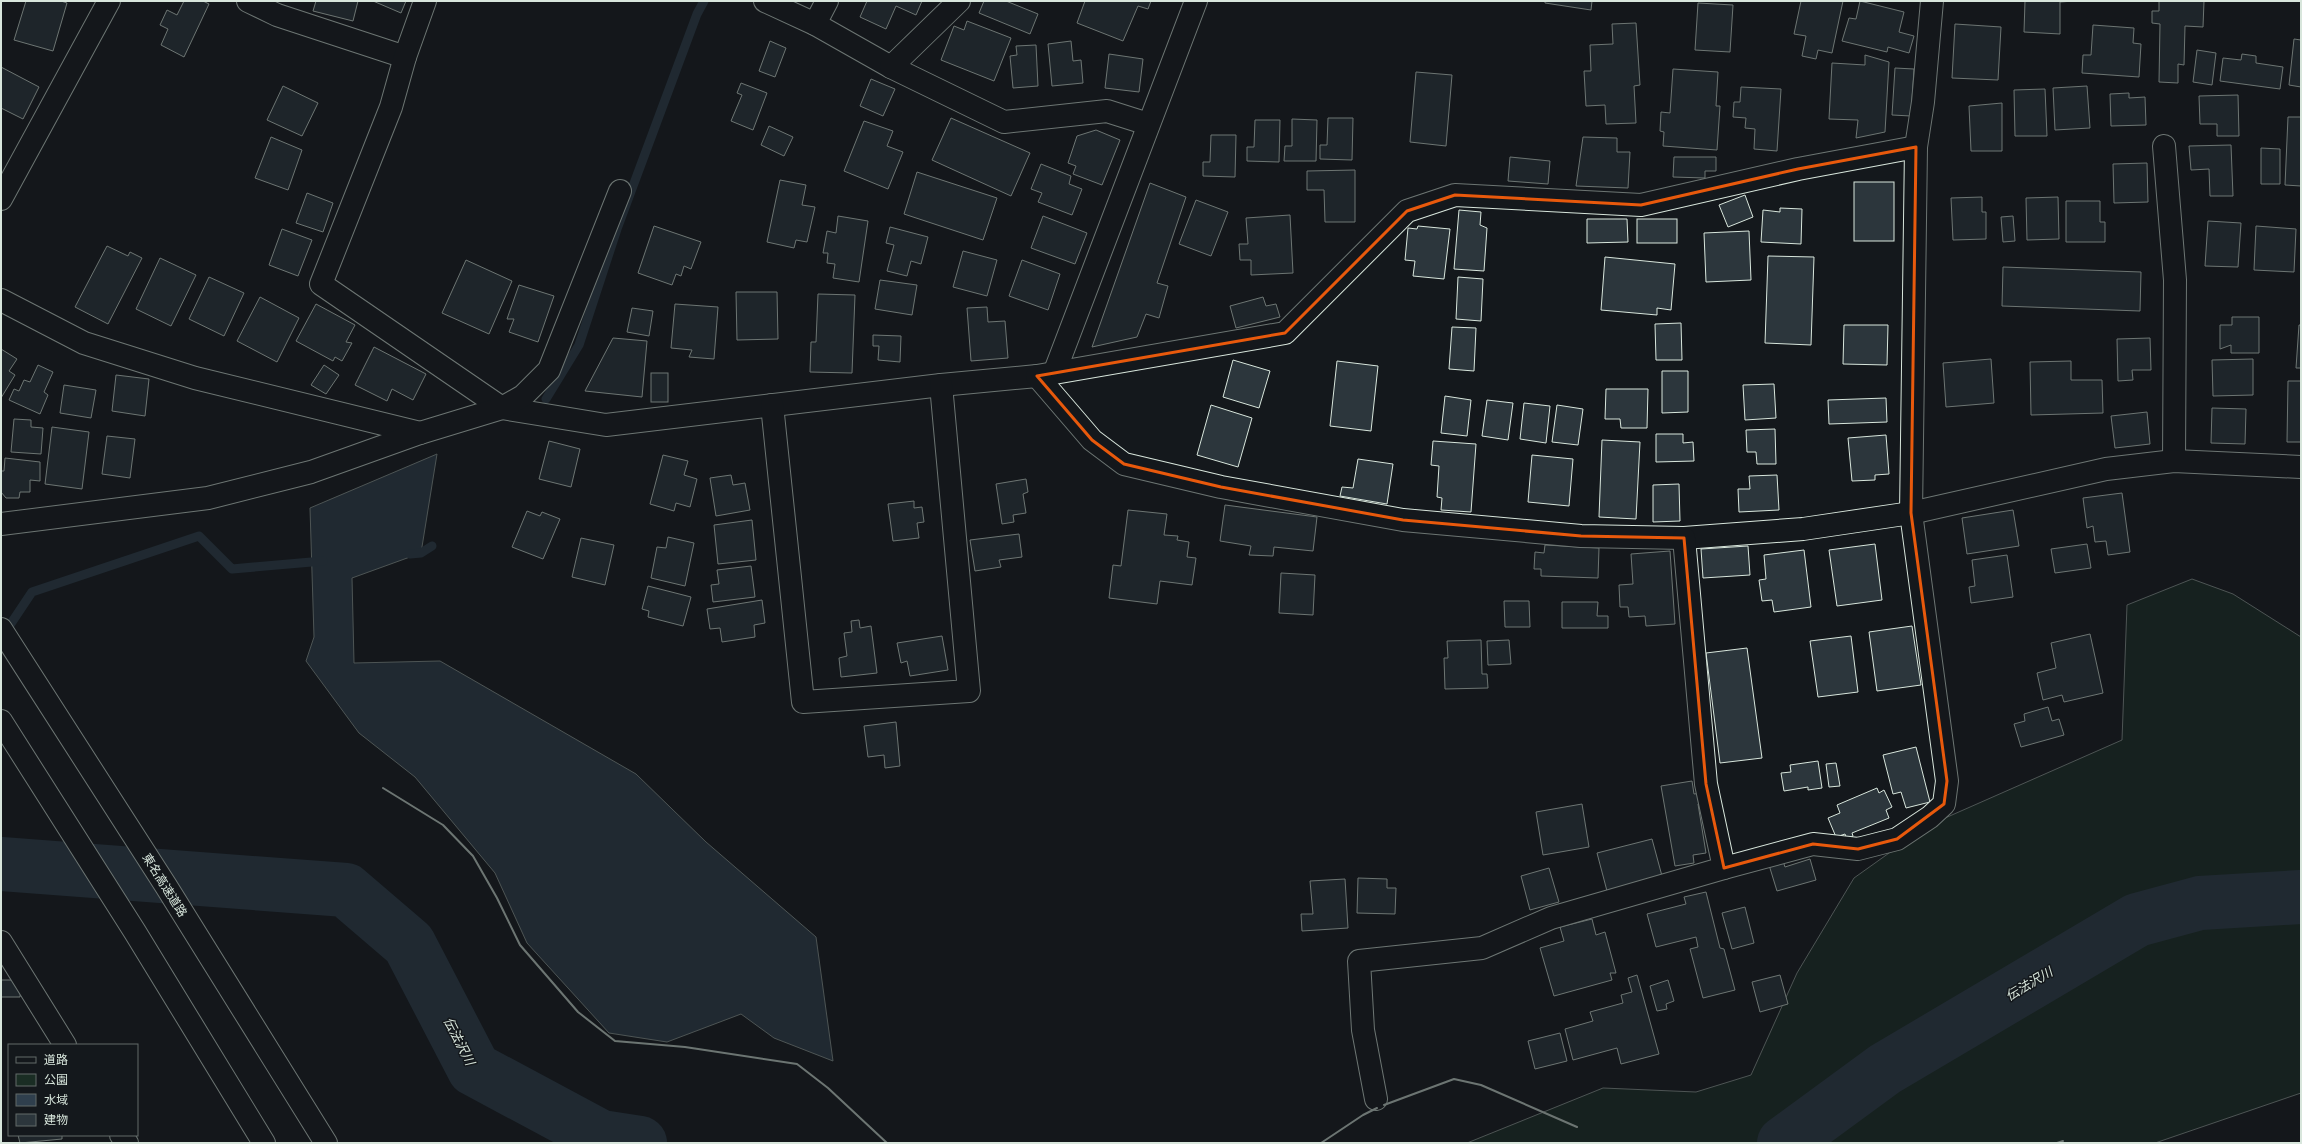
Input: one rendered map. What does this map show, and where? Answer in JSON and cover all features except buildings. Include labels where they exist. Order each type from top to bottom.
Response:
[{"type":"main road","points":[[1,200],[109,1]]},
{"type":"main road","points":[[248,1],[277,15],[405,57]]},
{"type":"main road","points":[[425,1],[405,57],[391,107],[321,284],[502,408],[606,425],[1046,374],[1285,333],[1407,211],[1455,195],[1641,205],[1798,169],[1916,147]]},
{"type":"main road","points":[[765,1],[815,24],[891,67],[1004,122],[1107,111],[1148,124]]},
{"type":"main road","points":[[815,24],[827,1]]},
{"type":"main road","points":[[891,67],[959,1]]},
{"type":"main road","points":[[1046,374],[1148,124],[1196,1]]},
{"type":"main road","points":[[1376,1099],[1363,1030],[1359,961],[1482,948],[1551,918],[1813,844],[1858,849],[1897,839],[1930,817],[1944,804],[1947,781],[1911,513],[1916,147],[1923,102],[1932,1]]},
{"type":"main road","points":[[2164,146],[2175,280],[2174,461]]},
{"type":"main road","points":[[1,524],[208,498],[311,472],[420,433],[502,408],[523,396],[549,370],[620,191]]},
{"type":"main road","points":[[1,300],[84,343],[195,378],[420,433]]},
{"type":"main road","points":[[1046,374],[1092,440],[1124,464],[1221,487],[1403,520],[1581,536],[1684,538],[1803,529],[1911,513],[2106,469],[2174,461],[2301,467]]},
{"type":"main road","points":[[772,405],[803,702],[969,690],[941,385]]},
{"type":"main road","points":[[1684,538],[1706,784],[1724,868]]},
{"type":"main road","name":"東名高速道路","points":[[1,629],[326,1143]]},
{"type":"main road","points":[[1,721],[264,1143]]},
{"type":"main road","points":[[1,942],[64,1044]]},
{"type":"highlighted area","points":[[1916,147],[1911,513],[1947,781],[1944,804],[1897,839],[1858,849],[1813,844],[1724,868],[1706,784],[1684,538],[1581,536],[1403,520],[1221,487],[1124,464],[1092,440],[1037,376],[1285,333],[1407,211],[1455,195],[1641,205],[1798,169]]},
{"type":"green space","points":[[2192,579],[2233,594],[2301,637],[2301,1093],[2155,1143],[1467,1143],[1603,1088],[1696,1092],[1751,1075],[1797,973],[1854,878],[1927,826],[2122,740],[2127,605]]},
{"type":"water","points":[[437,454],[421,553],[352,578],[354,663],[440,661],[636,774],[706,842],[816,937],[833,1061],[774,1038],[741,1014],[667,1042],[609,1033],[527,943],[495,873],[415,777],[359,733],[306,661],[314,637],[310,508]]},
{"type":"waterway","points":[[546,399],[579,345],[617,229],[697,14],[704,1]]},
{"type":"waterway","points":[[4,634],[32,592],[199,536],[232,569],[323,561]]},
{"type":"waterway","points":[[410,554],[421,553],[432,546]]},
{"type":"waterway","name":"伝法沢川","points":[[1,864],[346,890],[409,944],[474,1069],[601,1137],[640,1143]]},
{"type":"waterway","name":"伝法沢川","points":[[1784,1143],[1885,1069],[2137,920],[2200,903],[2301,897]]},
{"type":"wall","points":[[383,788],[443,825],[473,856],[497,898],[520,945],[578,1012],[615,1041],[685,1047],[797,1064],[828,1088],[887,1143]]},
{"type":"wall","points":[[1384,1105],[1454,1079],[1481,1085],[1577,1127]]},
{"type":"wall","points":[[1321,1143],[1363,1115],[1377,1108]]},
{"type":"wall","points":[[2057,1143],[2063,1141]]}]
